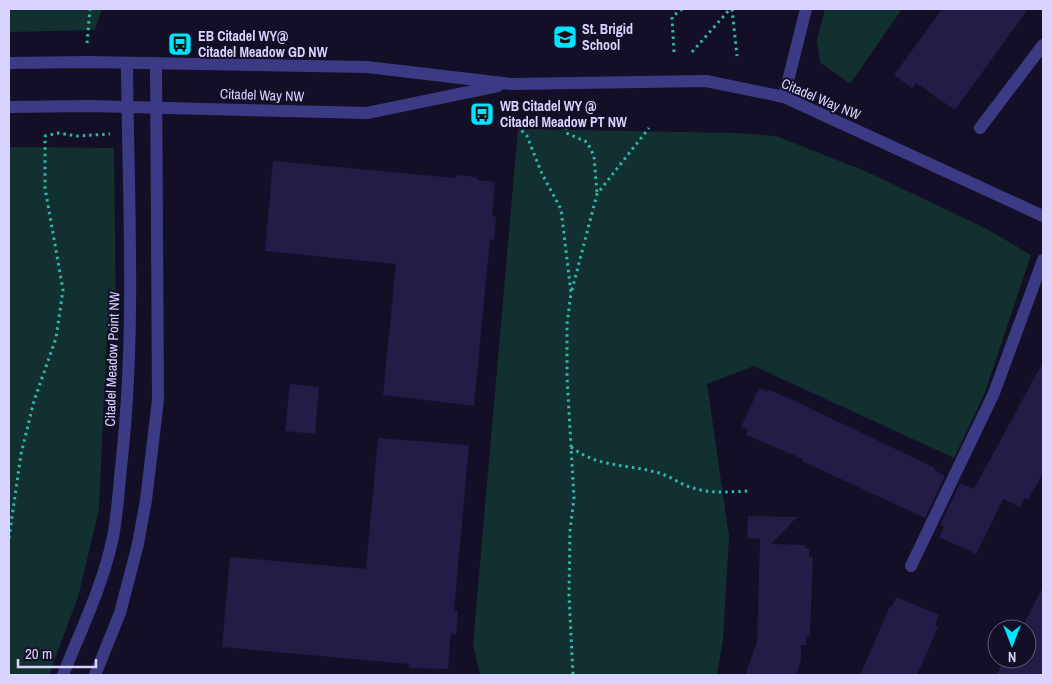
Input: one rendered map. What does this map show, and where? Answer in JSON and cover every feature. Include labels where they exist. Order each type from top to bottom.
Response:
[{"type":"street","points":[[784,97],[806,9]]},
{"type":"street","points":[[980,128],[1043,45]]},
{"type":"street","name":"Citadel Way NW","points":[[9,63],[367,67],[511,84],[706,81],[784,97],[1043,216]]},
{"type":"street","name":"Citadel Meadow Point NW","points":[[63,675],[94,599],[113,537],[129,395],[130,283],[127,64]]},
{"type":"street","points":[[94,675],[120,613],[138,544],[146,500],[158,400],[156,64]]},
{"type":"street","name":"Citadel Way NW","points":[[9,107],[157,107],[367,113],[511,84]]},
{"type":"street","points":[[912,566],[994,393],[1043,260]]},
{"type":"path","points":[[85,9],[90,9],[88,47]]},
{"type":"path","points":[[674,52],[672,17],[682,9]]},
{"type":"path","points":[[692,52],[731,9]]},
{"type":"path","points":[[731,9],[736,56]]},
{"type":"path","points":[[518,126],[527,136],[542,174],[560,209],[571,293]]},
{"type":"path","points":[[566,127],[566,133],[587,142],[594,156],[597,194],[571,293],[567,324],[574,498],[570,531],[569,595],[573,675]]},
{"type":"path","points":[[597,194],[649,128]]},
{"type":"path","points":[[9,538],[21,454],[34,401],[56,338],[63,290],[45,188],[45,136],[58,133],[77,136],[118,135]]},
{"type":"path","points":[[571,447],[583,456],[598,462],[661,473],[690,487],[714,492],[748,491]]},
{"type":"green space","points":[[9,9],[102,9],[95,30],[9,32]]},
{"type":"green space","points":[[825,9],[902,9],[850,84],[820,62],[817,40]]},
{"type":"green space","points":[[518,129],[737,133],[776,136],[865,171],[987,229],[1031,255],[984,395],[954,458],[754,366],[707,384],[729,536],[723,640],[717,675],[480,675],[473,644]]},
{"type":"green space","points":[[9,147],[114,148],[116,319],[107,332],[99,509],[78,597],[49,675],[9,675]]},
{"type":"building","points":[[942,9],[1028,9],[955,110],[916,83],[912,88],[894,75]]},
{"type":"building","points":[[273,161],[455,178],[456,175],[477,177],[477,180],[495,182],[492,216],[496,217],[494,240],[490,239],[474,406],[383,395],[396,264],[265,251]]},
{"type":"building","points":[[1043,362],[1043,473],[1028,500],[1025,498],[1020,507],[1003,499],[976,554],[939,537],[944,527],[940,525],[960,483],[974,489]]},
{"type":"building","points":[[290,384],[319,387],[315,434],[285,431]]},
{"type":"building","points":[[759,388],[768,392],[770,390],[797,402],[935,468],[934,470],[945,476],[925,518],[802,461],[803,459],[746,435],[748,430],[741,427]]},
{"type":"building","points":[[378,438],[469,445],[454,611],[458,611],[456,635],[451,634],[448,669],[408,668],[409,664],[222,647],[230,557],[366,569]]},
{"type":"building","points":[[748,516],[797,517],[771,544],[805,545],[805,548],[809,549],[809,557],[813,557],[810,636],[806,636],[806,645],[801,645],[801,660],[796,675],[745,675],[757,642],[760,539],[747,538]]},
{"type":"building","points":[[1043,587],[1043,675],[996,675],[999,669],[1037,669],[1037,619],[1026,619]]},
{"type":"building","points":[[896,597],[939,615],[935,625],[938,627],[917,675],[860,675],[890,606],[892,607]]},
{"type":"place","name":"St. Brigid School","points":[[565,37]]},
{"type":"place","name":"EB Citadel WY@ Citadel Meadow GD NW","points":[[180,44]]},
{"type":"place","name":"WB Citadel WY @ Citadel Meadow PT NW","points":[[482,114]]}]
